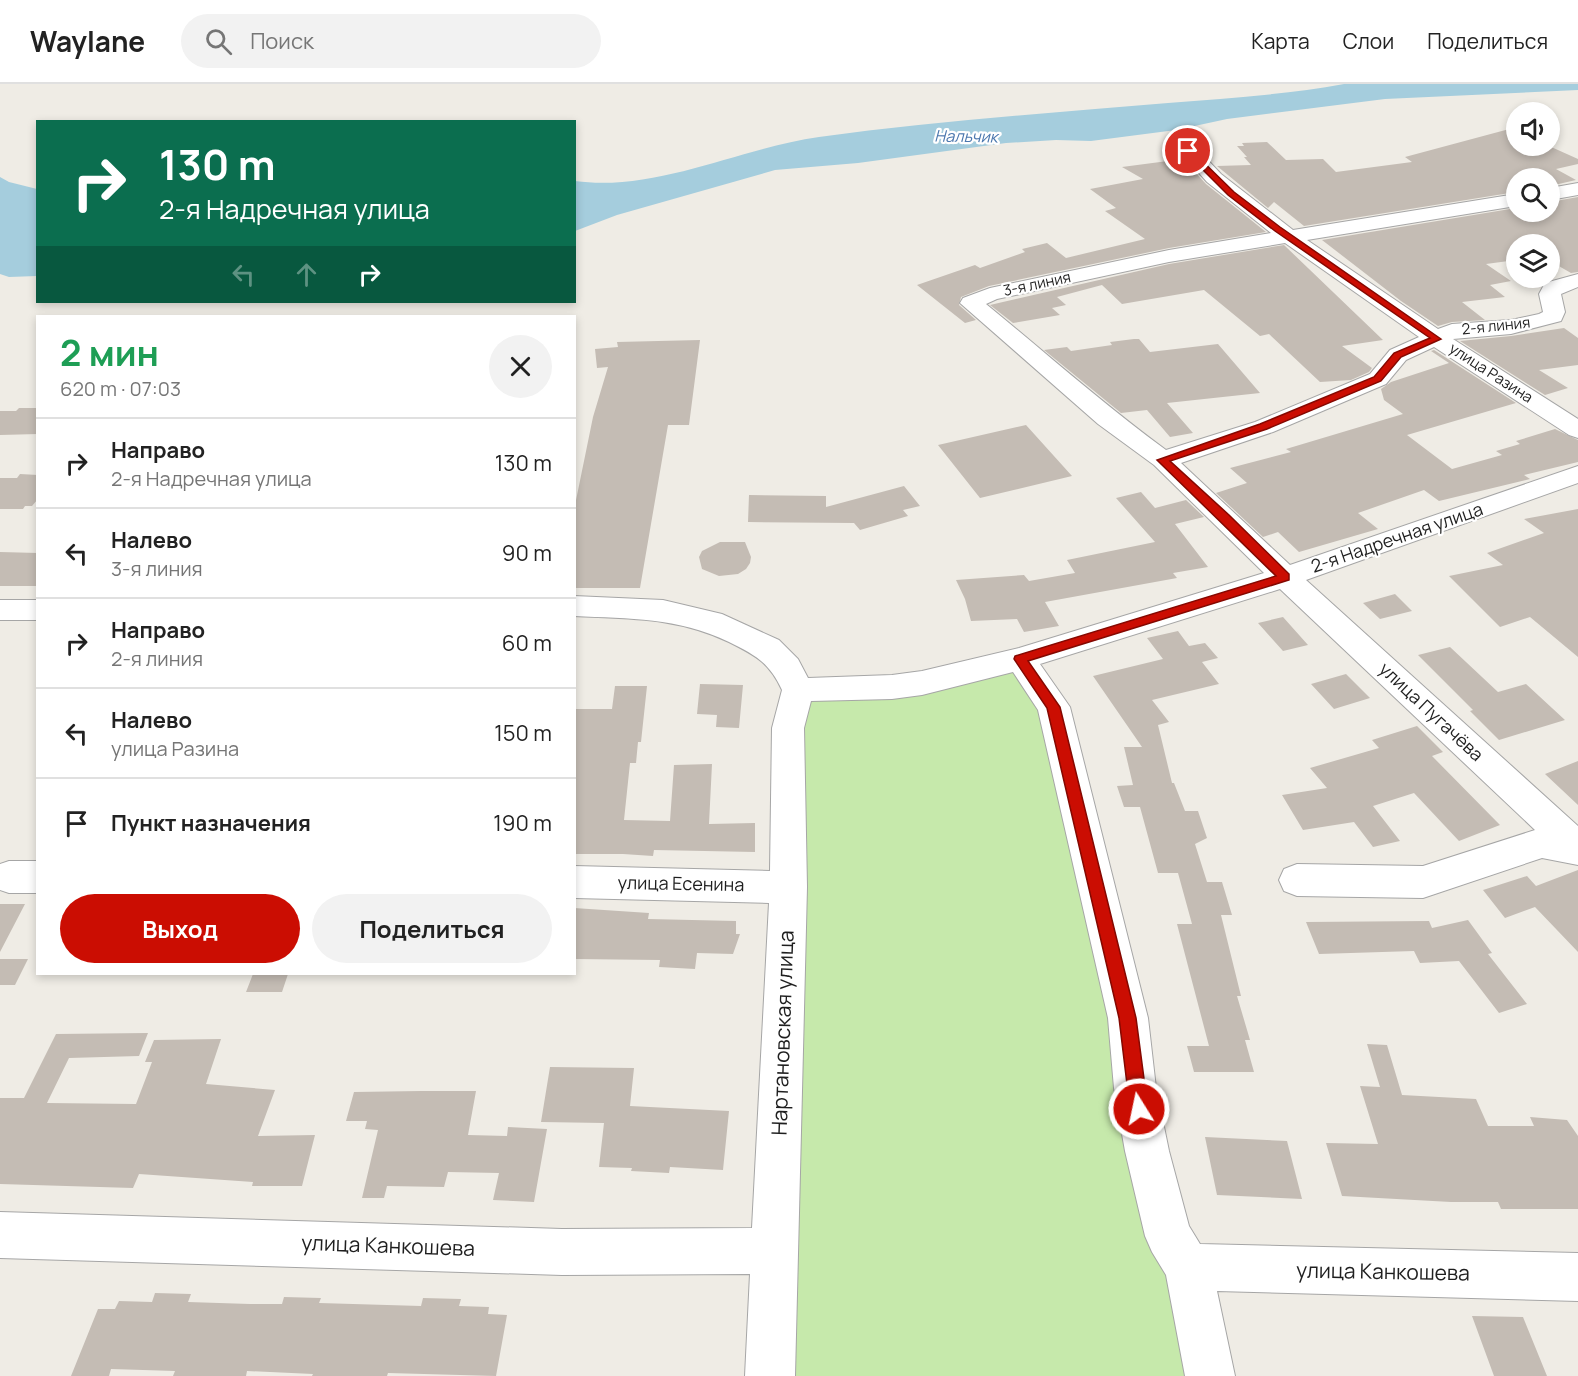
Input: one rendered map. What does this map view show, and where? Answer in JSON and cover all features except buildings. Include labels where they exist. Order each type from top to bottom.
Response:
[{"type":"street","name":"улица Разина","points":[[1178,139],[1198,163],[1231,193],[1289,237],[1437,339],[1578,430]]},
{"type":"street","points":[[1560,192],[1578,189]]},
{"type":"street","name":"3-я линия","points":[[1285,577],[1162,460],[1107,419],[1070,385],[971,303],[990,294],[1169,256],[1506,202]]},
{"type":"street","name":"2-я линия","points":[[1162,460],[1264,427],[1378,379],[1398,355],[1437,339],[1452,330],[1510,327],[1553,316],[1550,294],[1553,288],[1578,280]]},
{"type":"street","name":"2-я Надречная улица","points":[[798,690],[892,687],[922,683],[1020,659],[1285,577],[1578,474]]},
{"type":"street","name":"улица Пугачёва","points":[[1285,577],[1578,849]]},
{"type":"street","points":[[576,606],[663,610],[711,621],[768,648],[787,667],[798,690]]},
{"type":"street","points":[[0,610],[36,610]]},
{"type":"street","points":[[1020,659],[1054,707],[1128,1018],[1135,1088],[1152,1172],[1168,1236],[1188,1267],[1210,1376]]},
{"type":"street","name":"Нартановская улица","points":[[770,1376],[788,886],[788,728],[798,690]]},
{"type":"street","points":[[1297,880],[1423,882],[1542,843],[1578,849]]},
{"type":"street","name":"улица Есенина","points":[[576,882],[788,886]]},
{"type":"street","name":"улица Канкошева","points":[[0,1235],[562,1252],[775,1251]]},
{"type":"street","name":"улица Канкошева","points":[[1188,1267],[1578,1277]]},
{"type":"green space","points":[[1020,659],[1044,693],[1210,1376],[770,1376],[798,690]]},
{"type":"water","name":"Нальчик","points":[[1344,84],[1578,84],[1578,90],[1385,99],[1227,119],[1176,130],[1091,141],[1056,140],[1006,143],[858,163],[775,170],[617,215],[576,231],[576,181],[606,183],[667,175],[789,142],[863,131],[1300,91]]},
{"type":"water","points":[[0,177],[9,182],[36,189],[36,276],[9,277],[0,274]]},
{"type":"route","points":[[1139,1109],[1128,1018],[1054,707],[1020,659],[1285,577],[1162,460],[1264,427],[1378,379],[1398,355],[1437,339],[1326,260],[1278,229],[1231,193],[1188,151]]}]
